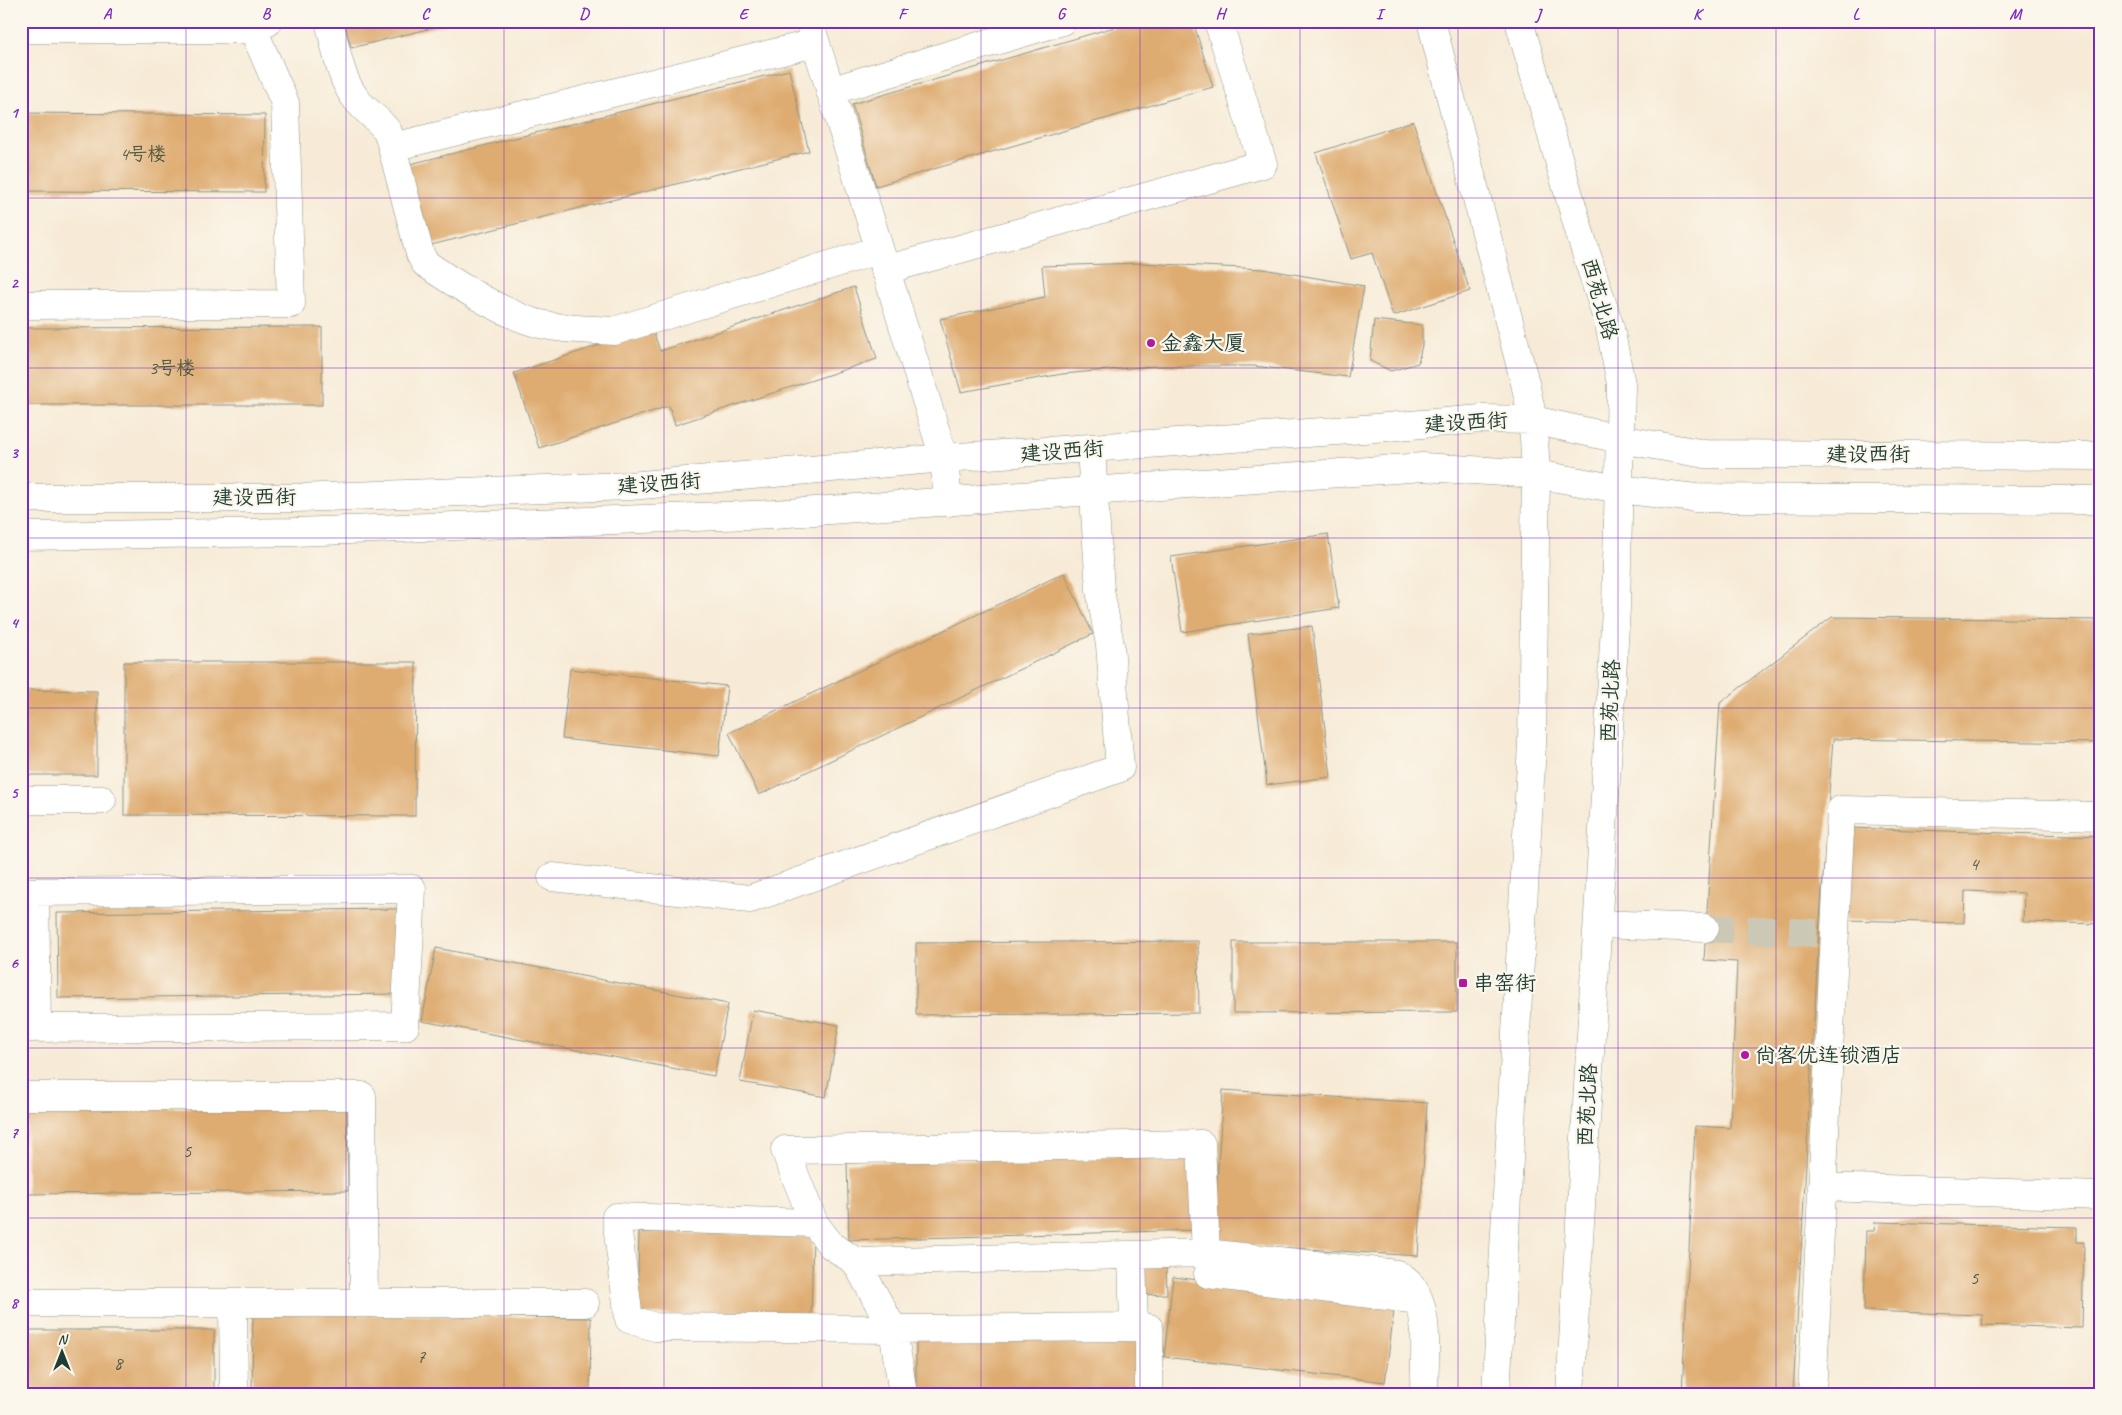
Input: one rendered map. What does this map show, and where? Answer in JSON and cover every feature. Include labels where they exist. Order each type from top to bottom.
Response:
[{"type":"street","points":[[329,21],[346,84],[357,100],[383,124],[393,147],[420,254],[425,264],[501,308],[530,321],[570,328],[614,331],[882,260],[1263,164],[1218,21]]},
{"type":"street","points":[[830,91],[1062,21]]},
{"type":"street","points":[[1431,21],[1523,374],[1533,420],[1536,474],[1532,744],[1496,1394]]},
{"type":"street","name":"西苑北路","points":[[1519,21],[1581,237],[1610,328],[1621,384],[1616,608],[1570,1394]]},
{"type":"street","points":[[21,30],[261,25],[285,103],[291,304],[21,305]]},
{"type":"street","points":[[393,147],[812,32],[944,458],[948,502]]},
{"type":"street","name":"建设西街","points":[[21,498],[296,498],[630,486],[944,458],[1090,449],[1481,419],[1533,420],[1620,439],[1705,454],[2101,456]]},
{"type":"street","points":[[552,877],[750,899],[1120,768],[1110,645],[1100,590],[1090,449]]},
{"type":"street","name":"建设西街","points":[[21,536],[294,532],[774,514],[1423,468],[1536,474],[1620,489],[1696,498],[2101,500]]},
{"type":"street","points":[[21,800],[102,800]]},
{"type":"street","points":[[1812,1394],[1822,1187],[1827,933],[1841,810],[2101,816]]},
{"type":"street","points":[[412,889],[405,1026],[29,1028],[28,892],[412,889]]},
{"type":"street","points":[[1598,924],[1706,928]]},
{"type":"street","points":[[21,1096],[362,1096],[364,1303]]},
{"type":"street","points":[[903,1394],[892,1329],[856,1262],[831,1245],[814,1223],[785,1150],[1201,1144],[1207,1264]]},
{"type":"street","points":[[1822,1187],[2101,1196]]},
{"type":"street","points":[[814,1223],[616,1217],[629,1319],[655,1327],[892,1329],[1149,1328],[1149,1394]]},
{"type":"street","points":[[856,1262],[1132,1256],[1207,1264],[1397,1274],[1412,1286],[1419,1300],[1424,1326],[1424,1394]]},
{"type":"street","points":[[1132,1256],[1134,1327]]},
{"type":"street","points":[[21,1303],[585,1303]]},
{"type":"street","points":[[233,1303],[234,1394]]},
{"type":"building","points":[[344,21],[456,21],[456,22],[351,48]]},
{"type":"building","points":[[1135,21],[1193,21],[1213,87],[876,186],[852,104]]},
{"type":"building","points":[[789,70],[809,151],[427,246],[406,165]]},
{"type":"building","points":[[21,113],[265,115],[264,192],[21,191]]},
{"type":"building","points":[[1413,121],[1470,291],[1393,316],[1372,253],[1351,259],[1316,153]]},
{"type":"building","name":"金鑫大厦","points":[[1141,263],[1263,269],[1364,286],[1348,377],[1254,366],[1154,366],[1062,374],[961,392],[940,319],[1045,297],[1042,266]]},
{"type":"building","points":[[854,287],[877,359],[675,425],[669,406],[539,448],[514,373],[652,328],[660,351]]},
{"type":"building","points":[[1374,320],[1422,325],[1422,345],[1418,363],[1391,371],[1370,361]]},
{"type":"building","points":[[322,327],[322,405],[21,405],[21,328]]},
{"type":"building","points":[[1328,534],[1339,608],[1182,632],[1171,557]]},
{"type":"building","points":[[1064,573],[1093,634],[759,795],[729,733]]},
{"type":"building","points":[[1832,617],[2101,620],[2101,743],[1833,739],[1819,933],[1793,1394],[1682,1394],[1695,1126],[1730,1128],[1737,962],[1704,960],[1720,703]]},
{"type":"building","points":[[1312,626],[1331,777],[1267,785],[1248,634]]},
{"type":"building","points":[[124,662],[416,662],[415,816],[124,815]]},
{"type":"building","points":[[570,669],[727,686],[719,756],[562,739]]},
{"type":"building","points":[[21,690],[97,691],[97,775],[21,775]]},
{"type":"building","points":[[1848,828],[2101,836],[2101,924],[2023,922],[2024,893],[1965,891],[1964,923],[1845,920]]},
{"type":"building","points":[[398,909],[399,994],[58,998],[57,913]]},
{"type":"building","points":[[1198,941],[1199,1013],[916,1015],[916,943]]},
{"type":"building","points":[[1233,942],[1457,942],[1457,1012],[1233,1013]]},
{"type":"building","points":[[436,948],[728,1004],[714,1076],[422,1021]]},
{"type":"building","points":[[753,1010],[839,1025],[826,1097],[740,1082]]},
{"type":"building","points":[[1223,1090],[1427,1103],[1418,1256],[1213,1243]]},
{"type":"building","points":[[347,1106],[348,1191],[27,1194],[26,1109]]},
{"type":"building","points":[[1197,1153],[1198,1230],[849,1240],[847,1163]]},
{"type":"building","points":[[1875,1222],[2077,1227],[2077,1242],[2084,1242],[2082,1328],[1982,1325],[1983,1315],[1864,1311],[1866,1231],[1874,1231]]},
{"type":"building","points":[[639,1232],[813,1236],[811,1318],[637,1314]]},
{"type":"building","points":[[1166,1263],[1167,1294],[1140,1295],[1139,1264]]},
{"type":"building","points":[[1173,1277],[1395,1303],[1385,1382],[1164,1357]]},
{"type":"building","points":[[253,1313],[591,1318],[590,1394],[252,1394]]},
{"type":"building","points":[[21,1330],[214,1330],[214,1394],[21,1394]]},
{"type":"building","points":[[1142,1333],[1142,1394],[916,1394],[916,1334]]},
{"type":"tunnel","points":[[1705,928],[1819,933]]},
{"type":"place","name":"金鑫大厦","points":[[1151,343]]},
{"type":"place","name":"串窑街","points":[[1463,983]]},
{"type":"place","name":"尚客优连锁酒店","points":[[1745,1055]]}]
